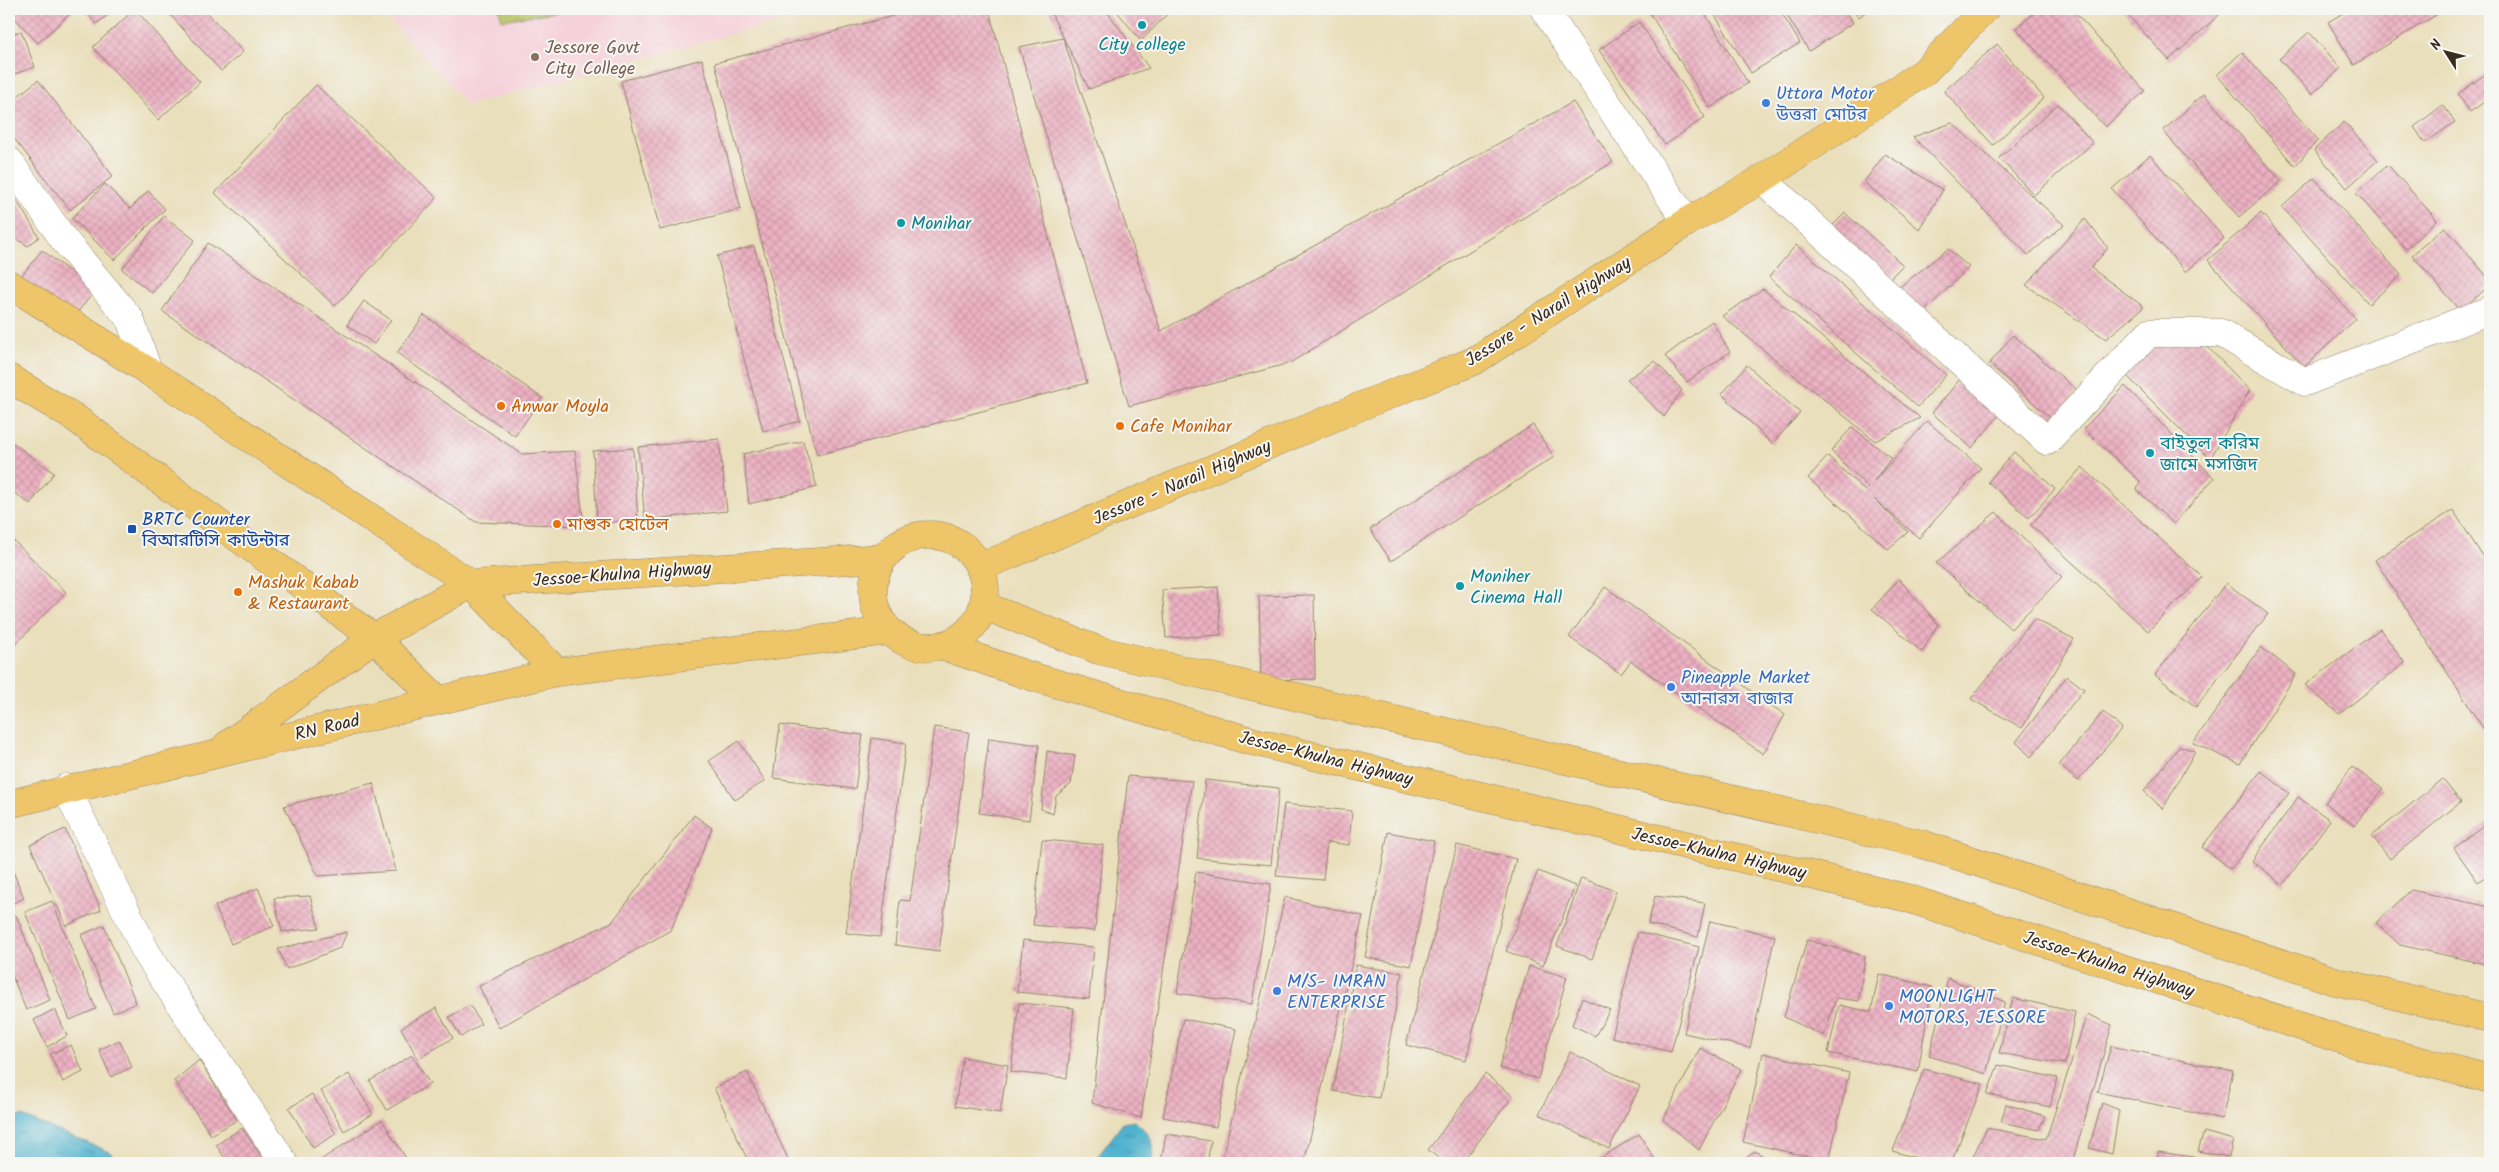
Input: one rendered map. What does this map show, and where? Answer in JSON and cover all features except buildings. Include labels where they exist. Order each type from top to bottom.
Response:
[{"type":"highway","name":"Jessore - Narail Highway","points":[[981,568],[1356,408],[1474,361],[1687,222],[1762,179],[1924,72],[1985,9]]},
{"type":"highway","points":[[9,284],[148,371],[471,584],[557,672]]},
{"type":"highway","points":[[9,378],[74,418],[374,638],[438,700],[557,672],[888,631]]},
{"type":"highway","points":[[935,534],[954,540],[970,550],[981,568],[986,586],[984,606],[975,624],[961,638],[943,646],[924,648],[910,644],[888,631],[877,615],[872,595],[874,576],[883,558],[897,544],[915,536],[935,534]]},
{"type":"highway","name":"Jessoe-Khulna Highway","points":[[374,638],[471,584],[883,558]]},
{"type":"highway","points":[[984,606],[1098,650],[1922,844],[2335,981],[2490,1018]]},
{"type":"highway","name":"RN Road","points":[[216,753],[374,638]]},
{"type":"highway","name":"Jessoe-Khulna Highway","points":[[943,646],[1027,674],[1251,741],[1907,898],[2355,1044],[2490,1079]]},
{"type":"highway","name":"RN Road","points":[[9,804],[66,788],[438,700]]},
{"type":"street","points":[[1544,9],[1687,222]]},
{"type":"street","points":[[9,161],[64,240],[130,319],[148,371]]},
{"type":"street","points":[[1762,179],[2047,441],[2149,333],[2221,333],[2306,382],[2490,310]]},
{"type":"street","points":[[66,788],[146,952],[284,1163]]},
{"type":"shaded area","name":"Jessore Govt City College","points":[[380,9],[825,9],[468,105]]},
{"type":"green space","points":[[499,9],[575,9],[502,20]]},
{"type":"water","points":[[22,1116],[110,1152],[118,1163],[9,1163],[9,1117]]},
{"type":"water","points":[[1135,1121],[1149,1135],[1153,1144],[1151,1163],[1093,1163],[1123,1123]]},
{"type":"place","name":"City college","points":[[1142,25]]},
{"type":"place","name":"Jessore Govt City College","points":[[535,57]]},
{"type":"place","name":"Uttora Motor উত্তরা মোটর","points":[[1766,103]]},
{"type":"place","name":"Monihar","points":[[901,223]]},
{"type":"place","name":"Anwar Moyla","points":[[501,406]]},
{"type":"place","name":"Cafe Monihar","points":[[1120,426]]},
{"type":"place","name":"বাইতুল করিম জামে মসজিদ","points":[[2150,453]]},
{"type":"place","name":"মাশুক হোটেল","points":[[557,524]]},
{"type":"place","name":"BRTC Counter বিআরটিসি কাউন্টার","points":[[132,529]]},
{"type":"place","name":"Moniher Cinema Hall","points":[[1460,586]]},
{"type":"place","name":"Mashuk Kabab & Restaurant","points":[[238,592]]},
{"type":"place","name":"Pineapple Market আনারস বাজার","points":[[1671,687]]},
{"type":"place","name":"M/S- IMRAN ENTERPRISE","points":[[1277,991]]},
{"type":"place","name":"MOONLIGHT MOTORS, JESSORE","points":[[1889,1006]]}]
